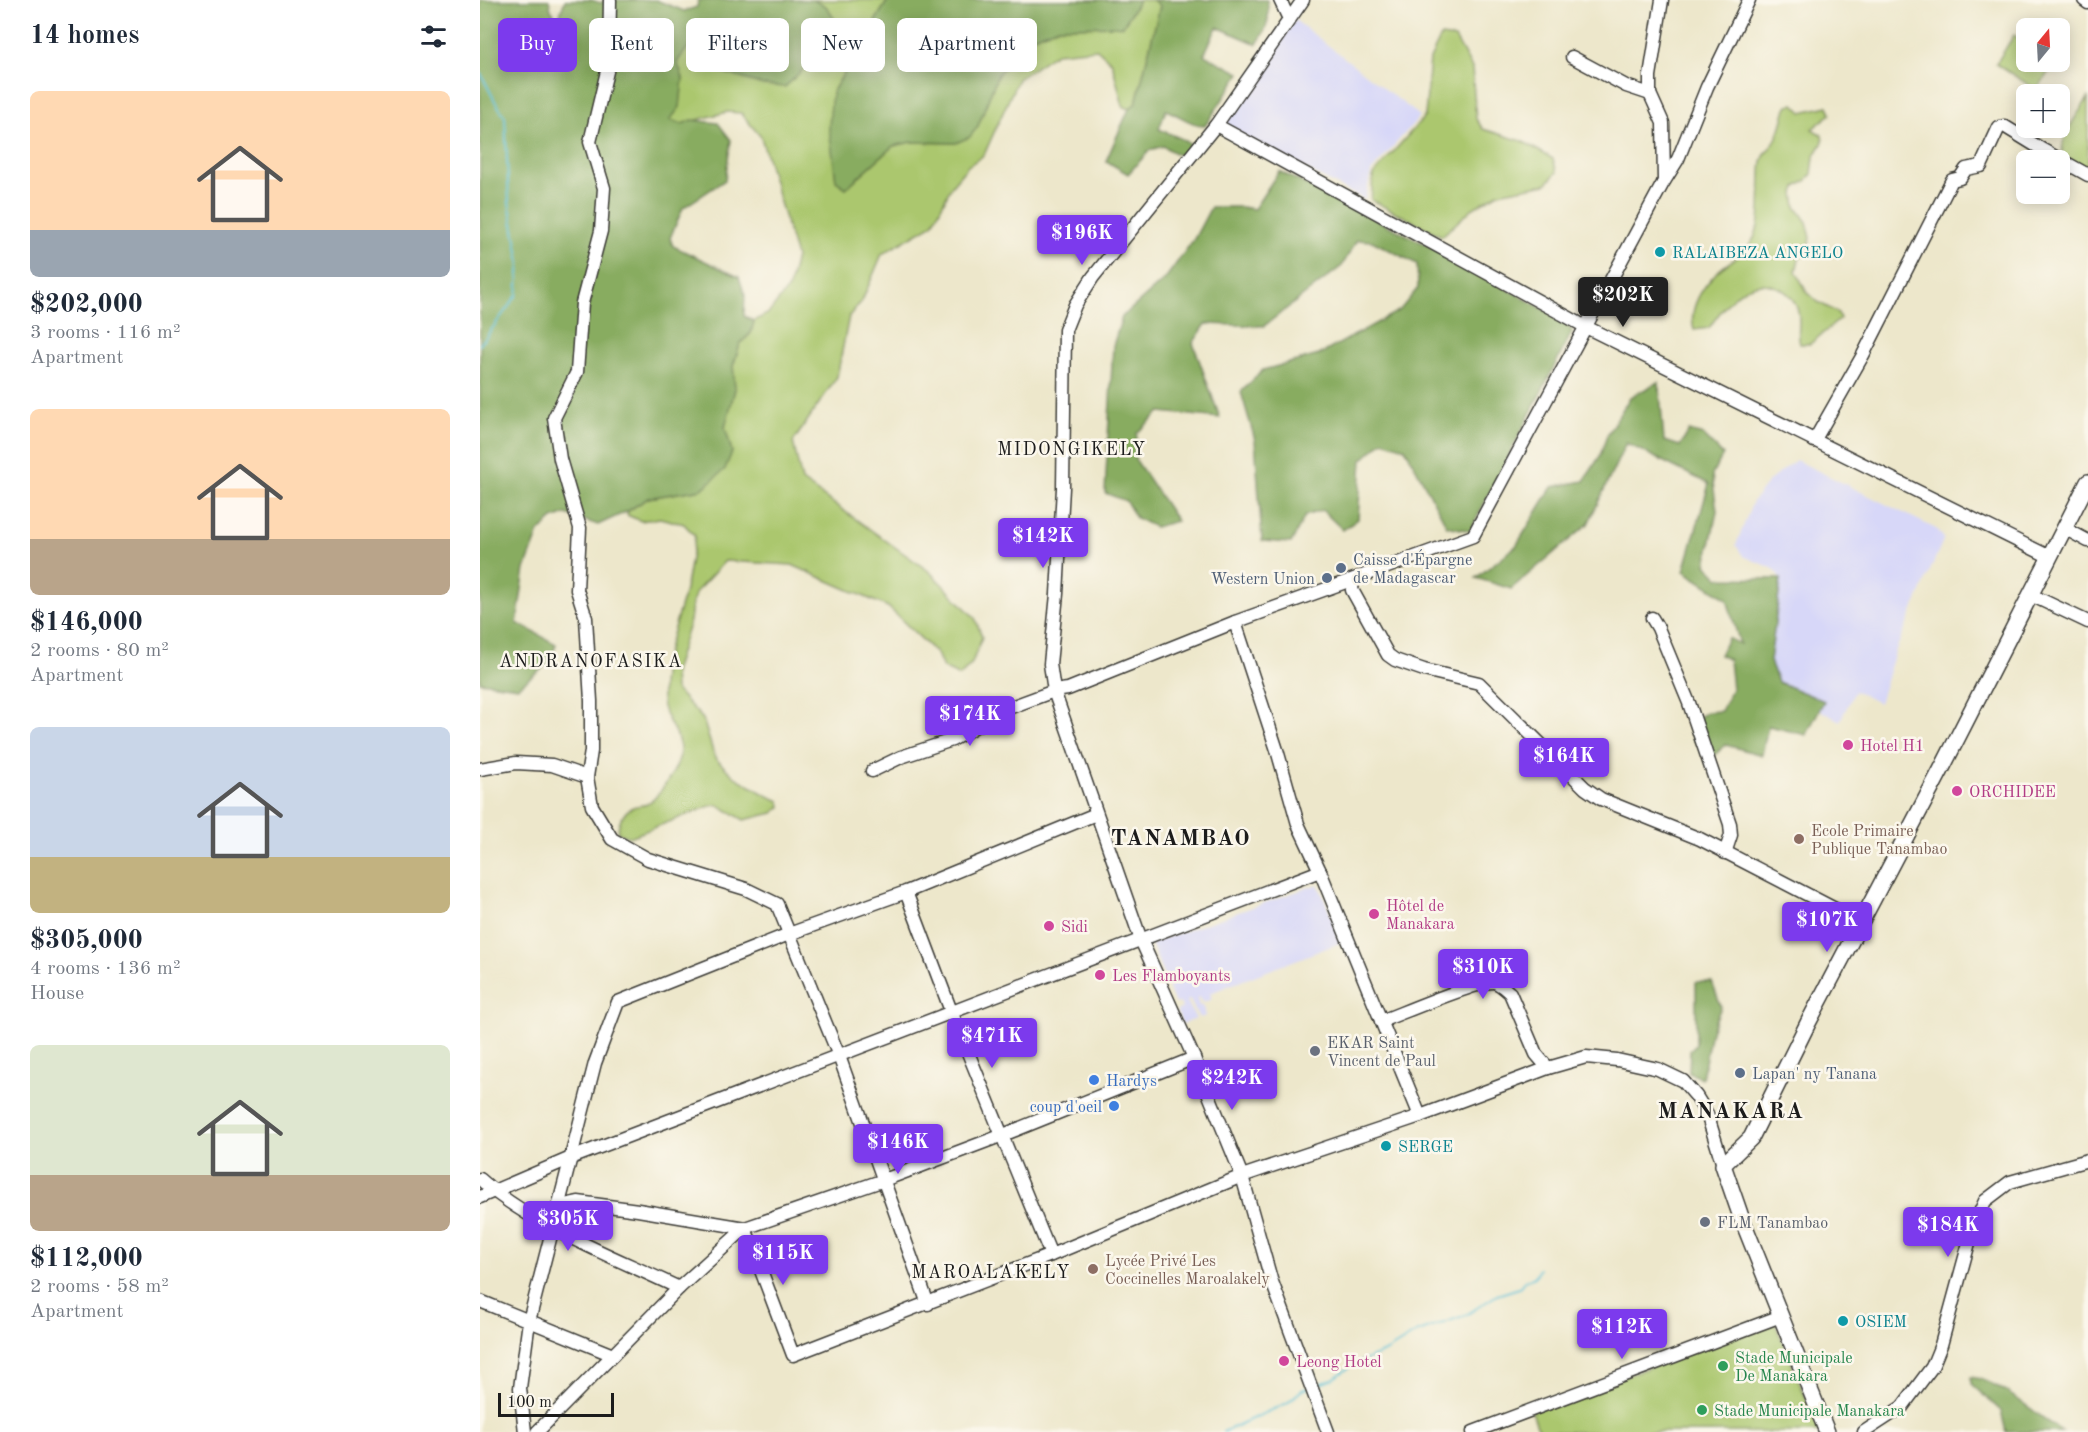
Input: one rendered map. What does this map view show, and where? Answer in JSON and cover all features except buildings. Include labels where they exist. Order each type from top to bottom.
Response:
[{"type":"main road","points":[[1827,1432],[1740,1214],[1723,1165],[1751,1138],[1808,1023],[1862,923],[2088,482]]},
{"type":"street","points":[[610,0],[609,63],[590,142],[604,188],[601,231],[582,303],[577,372],[554,418],[560,459],[580,528],[577,590],[586,618],[591,701],[591,751],[586,777],[591,806],[612,839],[648,859],[746,889],[777,904],[839,1056],[928,1304]]},
{"type":"street","points":[[1280,0],[1290,19]]},
{"type":"street","points":[[1303,0],[1216,125],[1093,277],[1075,305],[1065,330],[1063,488],[1057,594],[1050,664],[1054,691],[1141,940],[1194,1058],[1242,1176],[1271,1279],[1328,1432]]},
{"type":"street","points":[[1662,0],[1650,76],[1650,94],[1663,123],[1663,183]]},
{"type":"street","points":[[872,771],[901,757],[952,740],[1003,710],[1054,691],[1068,689],[1235,622],[1473,536],[1678,159],[1707,87],[1749,0]]},
{"type":"street","points":[[2084,0],[2088,3]]},
{"type":"street","points":[[1572,57],[1626,86],[1650,94]]},
{"type":"street","points":[[1216,125],[1586,327],[2050,557]]},
{"type":"street","points":[[1814,441],[1863,355],[1952,180],[1960,178],[1966,169],[1981,166],[1999,127],[2004,126],[2088,175]]},
{"type":"street","points":[[2064,528],[2088,541]]},
{"type":"street","points":[[1353,580],[1352,590],[1388,655],[1395,660],[1424,670],[1479,683],[1585,788],[1601,799],[1700,839],[1862,923]]},
{"type":"street","points":[[2031,594],[2088,622]]},
{"type":"street","points":[[1652,618],[1689,703],[1730,824],[1731,835],[1725,853]]},
{"type":"street","points":[[1235,622],[1277,750],[1298,824],[1320,871],[1420,1116]]},
{"type":"street","points":[[480,769],[516,763],[552,765],[586,777]]},
{"type":"street","points":[[525,1432],[520,1388],[529,1321],[596,1064],[618,1002],[789,933],[906,892],[1096,814]]},
{"type":"street","points":[[480,1197],[571,1158],[1320,871]]},
{"type":"street","points":[[906,892],[951,1011],[1004,1135],[1051,1255]]},
{"type":"street","points":[[1381,1021],[1453,993],[1492,982],[1502,986],[1510,993],[1536,1054],[1548,1068]]},
{"type":"street","points":[[745,1228],[793,1355],[1051,1255],[1242,1176],[1420,1116],[1548,1068],[1586,1057],[1617,1060],[1658,1069],[1683,1081],[1707,1114],[1723,1165]]},
{"type":"street","points":[[537,1432],[679,1288],[745,1228],[1004,1135],[1194,1058]]},
{"type":"street","points":[[1864,1432],[1902,1407],[1932,1367],[1941,1345],[1973,1228],[1985,1201],[2010,1182],[2088,1160]]},
{"type":"street","points":[[480,1179],[494,1191],[554,1228],[679,1288]]},
{"type":"street","points":[[559,1206],[578,1202],[745,1228]]},
{"type":"street","points":[[480,1301],[612,1355]]},
{"type":"street","points":[[1473,1432],[1781,1316]]},
{"type":"shaded area","points":[[1295,20],[1420,116],[1371,172],[1365,200],[1222,126]]},
{"type":"shaded area","points":[[1796,460],[1936,529],[1944,538],[1895,652],[1879,703],[1855,691],[1840,721],[1819,710],[1823,701],[1777,682],[1770,661],[1781,579],[1774,569],[1743,556],[1736,545],[1753,501],[1769,481]]},
{"type":"shaded area","points":[[1318,884],[1342,942],[1210,993],[1212,999],[1202,1003],[1200,997],[1197,998],[1206,1016],[1199,1018],[1190,1000],[1187,1001],[1196,1019],[1182,1024],[1177,1011],[1182,1008],[1180,1003],[1175,1004],[1151,943]]},
{"type":"green space","points":[[480,0],[549,0],[551,10],[557,18],[498,18],[498,72],[577,72],[577,18],[559,18],[565,0],[591,0],[601,3],[605,0],[656,0],[684,11],[697,7],[698,0],[813,0],[826,6],[834,18],[801,18],[801,71],[785,87],[763,85],[722,72],[789,72],[789,18],[686,18],[686,50],[677,62],[683,78],[680,107],[670,120],[682,124],[692,120],[718,123],[731,140],[725,180],[683,208],[670,238],[673,246],[739,277],[745,295],[744,316],[754,321],[751,333],[740,344],[733,366],[735,389],[725,427],[732,452],[725,469],[702,489],[648,498],[628,511],[598,525],[566,514],[553,519],[539,532],[525,569],[517,623],[556,644],[551,661],[518,687],[480,682]]},
{"type":"green space","points":[[813,0],[888,0],[877,18],[834,18],[826,7]]},
{"type":"green space","points":[[888,0],[1139,0],[1123,26],[1059,27],[1037,35],[1037,18],[897,18],[897,72],[1000,72],[978,126],[970,137],[956,143],[912,142],[893,146],[846,188],[836,181],[829,127],[832,93],[845,72],[885,72],[885,18],[877,18]]},
{"type":"green space","points":[[1139,0],[1153,0],[1160,6],[1136,103],[1129,109],[1123,106],[1112,63],[1097,49],[1056,53],[1037,66],[1037,35],[1059,27],[1123,26]]},
{"type":"green space","points":[[1153,0],[1267,0],[1268,18],[1266,28],[1257,44],[1217,27],[1204,55],[1240,73],[1205,126],[1195,124],[1166,110],[1159,129],[1192,146],[1185,156],[1180,156],[1163,146],[1150,150],[1128,174],[1106,161],[1129,109],[1136,103],[1160,6]]},
{"type":"green space","points":[[2014,35],[2016,36],[2016,72],[2049,72],[2041,84],[2028,84],[1996,64]]},
{"type":"green space","points":[[1441,36],[1455,38],[1472,68],[1476,119],[1483,129],[1522,141],[1553,159],[1557,172],[1546,184],[1498,193],[1472,209],[1442,236],[1371,200],[1373,175],[1425,116],[1430,59]]},
{"type":"green space","points":[[686,49],[686,72],[724,72],[784,87],[801,71],[845,72],[832,93],[846,188],[893,146],[912,142],[956,143],[978,126],[1000,72],[1028,72],[1018,79],[984,155],[968,166],[952,185],[933,224],[882,254],[862,301],[849,316],[837,377],[793,442],[802,481],[930,572],[975,618],[982,637],[972,663],[960,676],[943,668],[937,654],[888,607],[792,565],[725,561],[696,592],[690,621],[674,672],[675,689],[703,719],[715,758],[735,777],[780,801],[781,807],[773,813],[744,820],[718,805],[710,806],[630,837],[618,833],[622,818],[630,809],[647,804],[657,796],[672,775],[680,755],[678,740],[663,707],[662,685],[666,656],[686,586],[695,536],[684,524],[660,518],[641,521],[627,515],[628,511],[648,498],[702,489],[732,452],[725,427],[735,389],[733,366],[740,344],[751,333],[754,321],[769,313],[789,287],[796,257],[761,137],[741,113],[727,112],[682,124],[670,120],[683,78],[677,62]]},
{"type":"green space","points":[[2088,98],[2088,176],[2070,165],[2070,150],[2062,150],[2064,138],[2070,138],[2070,126]]},
{"type":"green space","points":[[1794,104],[1802,112],[1828,106],[1831,114],[1812,129],[1822,135],[1823,142],[1814,157],[1812,174],[1796,187],[1794,193],[1796,207],[1807,222],[1811,238],[1808,249],[1799,259],[1796,271],[1806,291],[1818,302],[1838,313],[1840,319],[1810,344],[1800,344],[1798,313],[1793,300],[1782,290],[1763,284],[1744,289],[1736,295],[1709,328],[1694,330],[1694,307],[1705,286],[1716,273],[1745,251],[1754,239],[1759,218],[1763,158],[1778,135],[1786,108]]},
{"type":"green space","points":[[1279,171],[1429,246],[1567,322],[1572,332],[1470,531],[1447,526],[1405,448],[1383,441],[1362,460],[1358,519],[1343,530],[1322,510],[1305,516],[1291,543],[1262,541],[1255,440],[1241,392],[1263,370],[1319,355],[1400,310],[1418,288],[1417,264],[1372,241],[1357,240],[1342,266],[1264,326],[1206,324],[1193,343],[1220,418],[1160,412],[1137,433],[1135,459],[1177,521],[1155,527],[1136,518],[1126,501],[1105,493],[1113,346],[1122,317],[1165,279],[1194,239],[1211,207],[1254,209]]},
{"type":"green space","points":[[1659,382],[1664,441],[1680,446],[1689,431],[1703,435],[1723,455],[1712,475],[1717,511],[1706,564],[1719,578],[1781,579],[1770,661],[1778,682],[1824,701],[1806,735],[1768,726],[1762,755],[1726,745],[1713,756],[1694,741],[1689,723],[1706,712],[1721,711],[1732,689],[1729,660],[1720,655],[1728,638],[1740,644],[1727,599],[1684,571],[1709,484],[1626,443],[1588,524],[1511,589],[1476,578],[1516,546],[1552,487],[1584,481],[1600,456],[1607,435],[1630,397]]},
{"type":"green space","points":[[1696,982],[1712,982],[1721,1007],[1711,1031],[1702,1078],[1689,1073],[1690,1050],[1696,1044]]},
{"type":"green space","name":"Stade Municipale De Manakara","points":[[1775,1323],[1820,1432],[1539,1432],[1531,1409]]},
{"type":"green space","points":[[1971,1377],[2006,1392],[2063,1432],[2006,1432],[2001,1411],[1971,1384]]},
{"type":"waterway","points":[[480,72],[505,117],[509,202],[520,263],[517,295],[480,345]]},
{"type":"waterway","points":[[1317,1385],[1333,1379],[1353,1365],[1387,1351],[1416,1333],[1466,1315],[1497,1295],[1519,1288],[1524,1281],[1535,1277],[1539,1269]]},
{"type":"waterway","points":[[1223,1432],[1287,1403],[1302,1390],[1308,1388]]},
{"type":"place","name":"RALAIBEZA ANGELO","points":[[1660,252]]},
{"type":"place","name":"Caisse d'Épargne de Madagascar","points":[[1341,568]]},
{"type":"place","name":"Western Union","points":[[1327,578]]},
{"type":"place","name":"Hotel H1","points":[[1848,745]]},
{"type":"place","name":"ORCHIDEE","points":[[1957,791]]},
{"type":"place","name":"Ecole Primaire Publique Tanambao","points":[[1799,839]]},
{"type":"place","name":"Hôtel de Manakara","points":[[1374,914]]},
{"type":"place","name":"Sidi","points":[[1049,926]]},
{"type":"place","name":"Les Flamboyants","points":[[1100,975]]},
{"type":"place","name":"EKAR Saint Vincent de Paul","points":[[1315,1051]]},
{"type":"place","name":"Lapan' ny Tanana","points":[[1740,1073]]},
{"type":"place","name":"Hardys","points":[[1094,1080]]},
{"type":"place","name":"coup d'oeil","points":[[1114,1106]]},
{"type":"place","name":"SERGE","points":[[1386,1146]]},
{"type":"place","name":"FLM Tanambao","points":[[1705,1222]]},
{"type":"place","name":"Lycée Privé Les Coccinelles Maroalakely","points":[[1093,1269]]},
{"type":"place","name":"OSIEM","points":[[1843,1321]]},
{"type":"place","name":"Leong Hotel","points":[[1284,1361]]},
{"type":"place","name":"Stade Municipale De Manakara","points":[[1723,1366]]},
{"type":"place","name":"Stade Municipale Manakara","points":[[1702,1410]]},
{"type":"district","name":"MIDONGIKELY","points":[[1072,449]]},
{"type":"district","name":"ANDRANOFASIKA","points":[[591,661]]},
{"type":"district","name":"TANAMBAO","points":[[1181,837]]},
{"type":"district","name":"MANAKARA","points":[[1731,1110]]},
{"type":"district","name":"MAROALAKELY","points":[[991,1272]]}]
